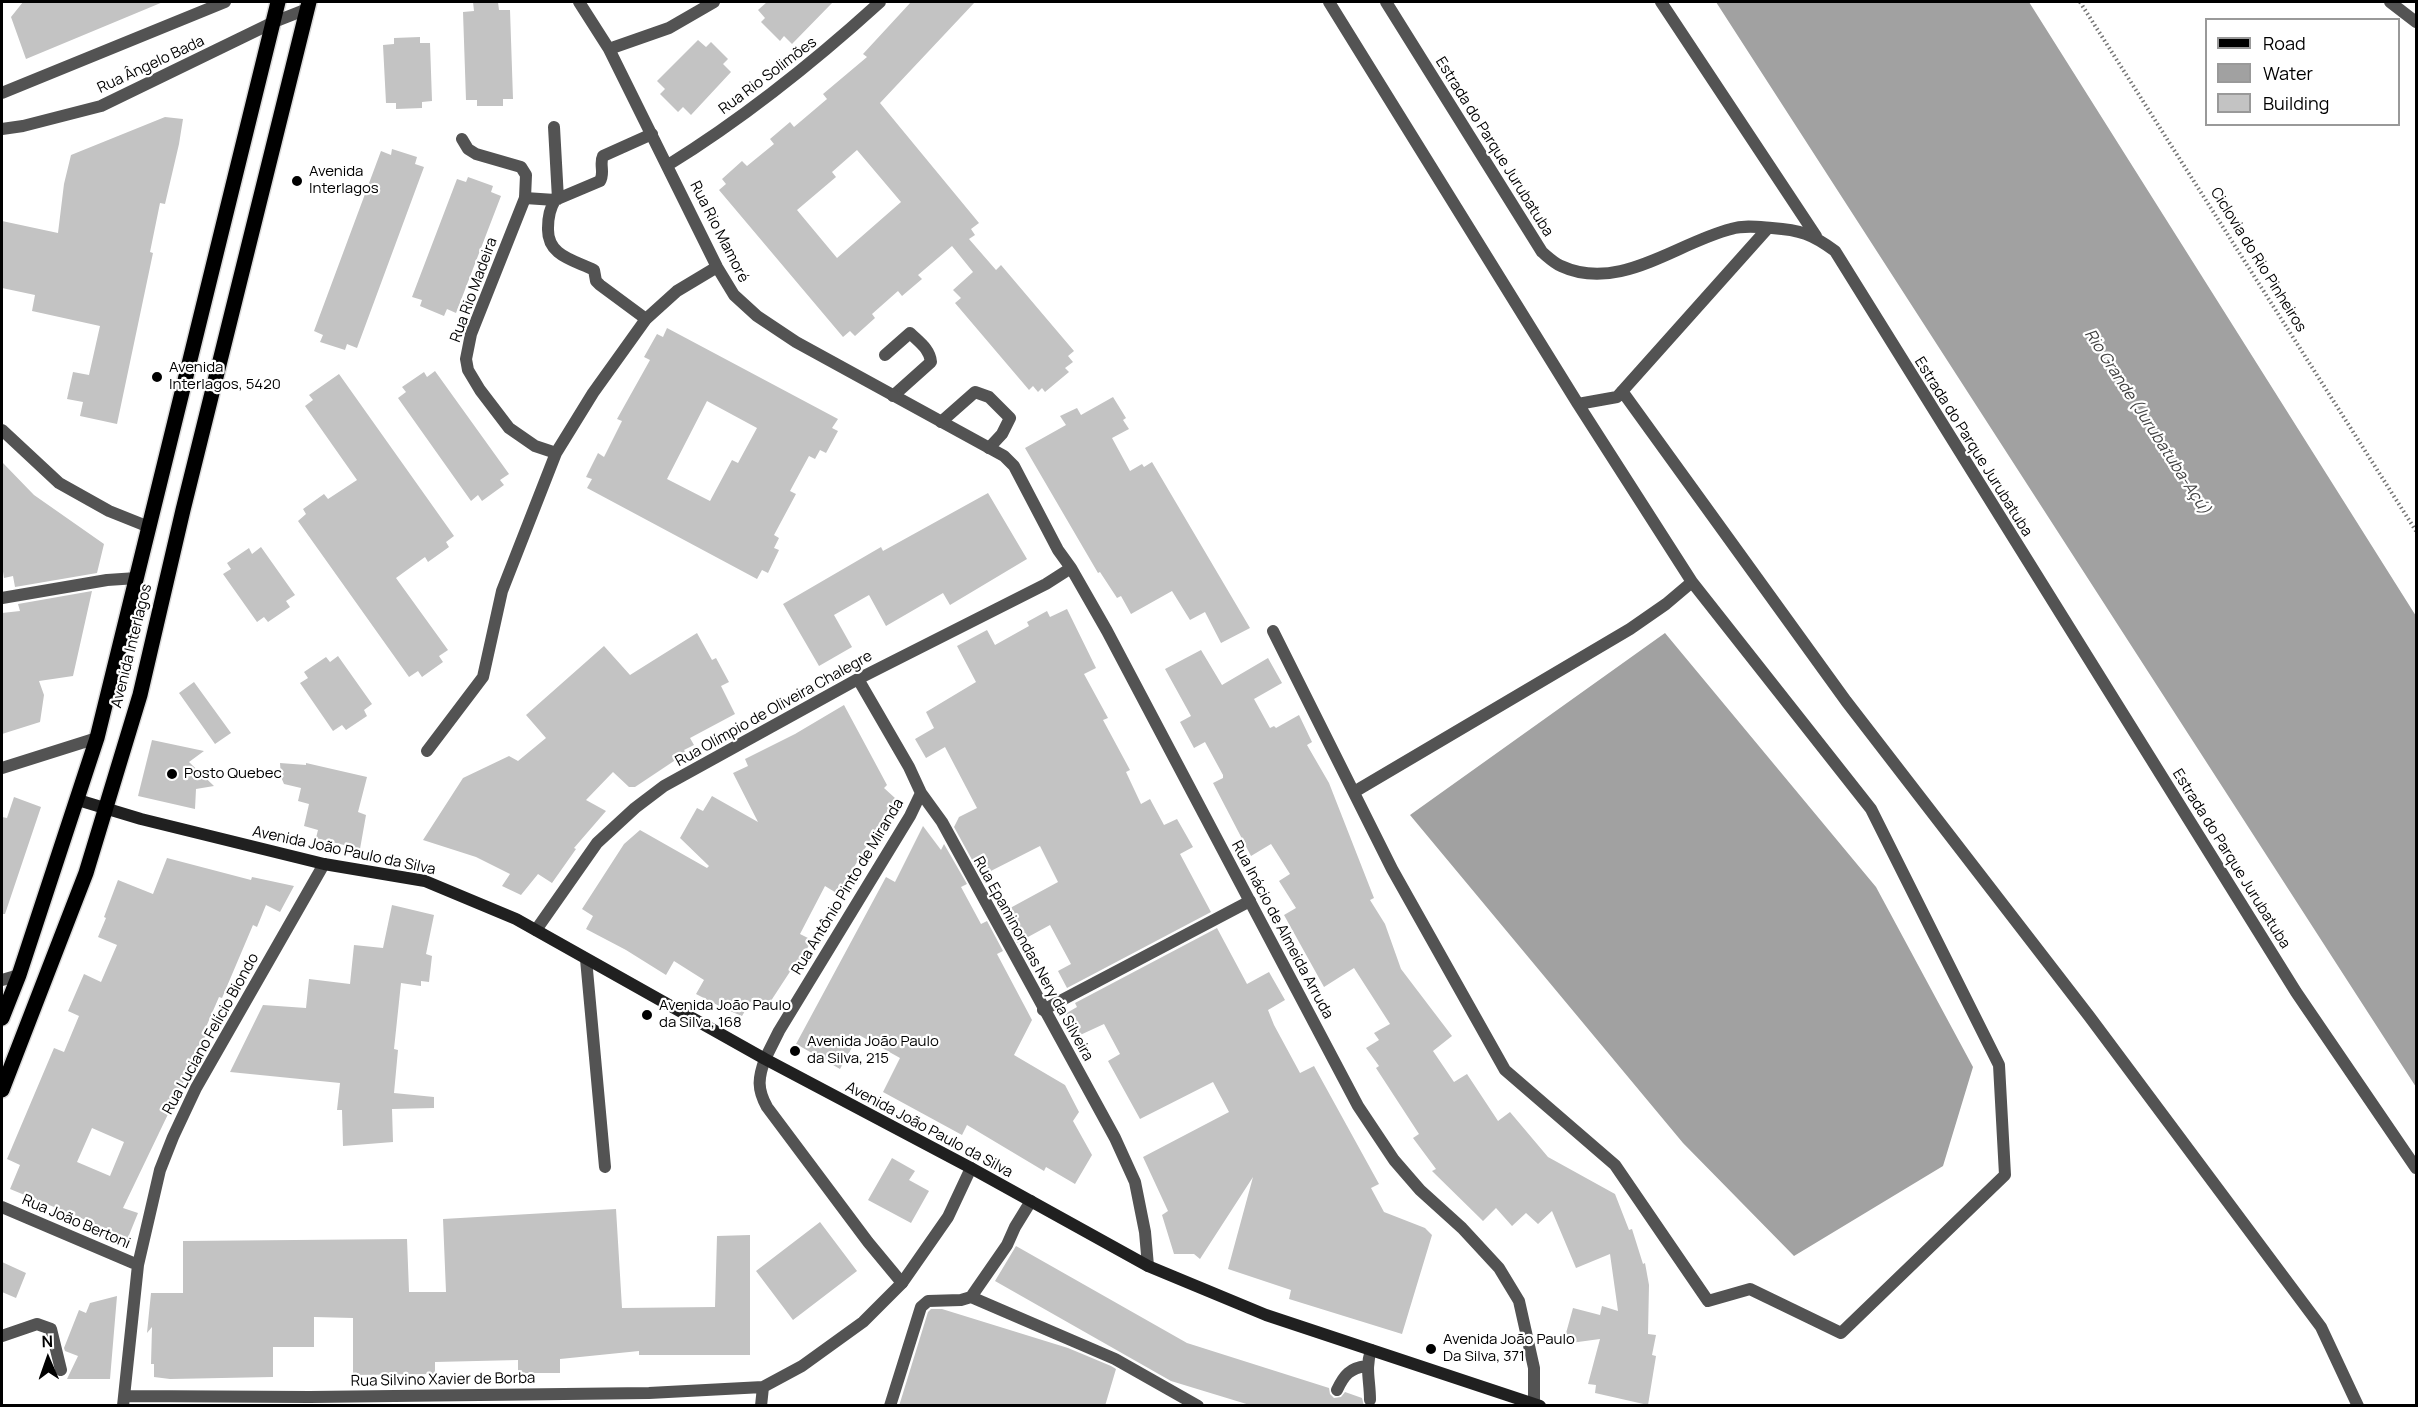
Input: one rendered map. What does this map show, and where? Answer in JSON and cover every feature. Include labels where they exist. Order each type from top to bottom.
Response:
[{"type":"main road","name":"Avenida Interlagos","points":[[2,1018],[20,975],[97,738],[278,2]]},
{"type":"main road","name":"Avenida Interlagos","points":[[2,1090],[86,873],[140,695],[183,510],[308,5]]},
{"type":"street","points":[[2,93],[225,2]]},
{"type":"street","name":"Rua Rio Mamoré","points":[[579,2],[609,49],[717,267],[734,295],[757,316],[796,342],[1004,456]]},
{"type":"street","points":[[609,49],[669,28],[714,2]]},
{"type":"street","name":"Rua Rio Solimões","points":[[668,165],[710,139],[825,52],[880,2]]},
{"type":"street","points":[[1274,631],[1392,869],[1505,1070],[1615,1165],[1708,1300],[1750,1289],[1841,1333],[2005,1175],[1999,1065],[1871,809],[1692,582],[1578,404],[1329,2]]},
{"type":"street","name":"Estrada do Parque Jurubatuba","points":[[1386,2],[1542,252],[1560,266],[1603,274],[1636,267],[1731,228],[1786,229],[1816,236],[1835,251],[2296,992],[2416,1168]]},
{"type":"street","points":[[1661,2],[1816,236]]},
{"type":"street","points":[[2390,2],[2416,22]]},
{"type":"street","name":"Rua Ângelo Bada","points":[[2,129],[23,126],[101,106],[308,5]]},
{"type":"street","points":[[554,127],[555,202],[548,231],[549,240],[562,256],[594,270],[596,281],[600,285],[646,319]]},
{"type":"street","points":[[525,198],[555,202],[600,181],[603,156],[652,134]]},
{"type":"street","name":"Rua Rio Madeira","points":[[462,139],[468,149],[476,154],[521,167],[526,175],[525,198],[471,334],[466,359],[468,370],[509,428],[535,446],[556,453]]},
{"type":"street","points":[[1578,404],[1617,397],[1768,228]]},
{"type":"street","points":[[427,751],[483,677],[502,591],[556,453],[593,393],[646,319],[677,291],[717,267]]},
{"type":"street","points":[[885,355],[909,333],[927,349],[931,356],[931,362],[893,396]]},
{"type":"street","points":[[1622,391],[1846,701],[2089,1016],[2320,1327],[2358,1406]]},
{"type":"street","points":[[941,422],[975,392],[989,397],[1010,418],[1002,434],[989,448]]},
{"type":"street","points":[[2,430],[59,483],[109,512],[149,527]]},
{"type":"street","name":"Rua Inácio de Almeida Arruda","points":[[1004,456],[1014,466],[1058,550],[1071,568],[1358,1106],[1394,1160],[1420,1190],[1462,1228],[1499,1268],[1520,1301],[1534,1368],[1537,1405]]},
{"type":"street","name":"Rua Olímpio de Oliveira Chalegre","points":[[536,930],[597,843],[635,808],[664,786],[858,679],[1046,584],[1071,568]]},
{"type":"street","points":[[2,598],[107,580],[136,578]]},
{"type":"street","points":[[1354,792],[1630,629],[1666,604],[1692,582]]},
{"type":"street","name":"Rua Epaminondas Nery da Silveira","points":[[858,679],[909,767],[921,793],[942,822],[1115,1138],[1135,1182],[1145,1232],[1148,1266]]},
{"type":"street","points":[[2,768],[97,738]]},
{"type":"street","name":"Rua Antônio Pinto de Miranda","points":[[902,1283],[868,1242],[766,1107],[758,1087],[758,1077],[779,1031],[910,816],[921,793]]},
{"type":"street","points":[[78,800],[106,808]]},
{"type":"street","name":"Avenida João Paulo da Silva","points":[[106,808],[141,819],[324,864],[425,881],[516,919],[765,1059],[1148,1266],[1266,1315],[1537,1405]]},
{"type":"street","name":"Rua Luciano Felício Biondo","points":[[123,1401],[138,1265],[160,1170],[202,1077],[324,864]]},
{"type":"street","points":[[1043,1010],[1250,901]]},
{"type":"street","points":[[586,959],[605,1167]]},
{"type":"street","points":[[2,980],[20,975]]},
{"type":"street","points":[[761,1406],[763,1387],[802,1366],[854,1328],[902,1283],[948,1217],[970,1168]]},
{"type":"street","points":[[890,1406],[921,1307],[928,1301],[961,1300],[971,1297],[1007,1245],[1031,1202]]},
{"type":"street","name":"Rua João Bertoni","points":[[2,1207],[138,1265]]},
{"type":"street","points":[[971,1297],[1115,1359],[1198,1406]]},
{"type":"street","points":[[2,1336],[37,1324],[51,1329],[61,1370]]},
{"type":"street","points":[[1370,1400],[1370,1382],[1366,1366],[1371,1350]]},
{"type":"street","points":[[1337,1390],[1344,1377],[1353,1368],[1366,1366]]},
{"type":"street","name":"Rua Silvino Xavier de Borba","points":[[123,1401],[549,1400],[763,1387]]},
{"type":"path","name":"Ciclovia do Rio Pinheiros","points":[[2080,2],[2416,531]]},
{"type":"water","name":"Rio Grande (Jurubatuba-Açú)","points":[[1716,2],[2029,2],[2416,616],[2416,1087]]},
{"type":"water","points":[[1665,633],[1876,887],[1973,1067],[1943,1166],[1794,1256],[1683,1143],[1410,815]]},
{"type":"building","points":[[23,2],[163,2],[26,59],[11,17]]},
{"type":"building","points":[[473,2],[498,2],[499,10],[510,10],[513,99],[503,99],[503,106],[477,106],[477,100],[466,100],[463,12],[474,11]]},
{"type":"building","points":[[767,2],[833,2],[792,44],[784,36],[780,41],[761,22],[765,18],[758,10]]},
{"type":"building","points":[[911,2],[975,2],[880,103],[979,223],[971,229],[975,235],[969,239],[996,270],[1001,265],[1074,351],[1068,356],[1073,362],[1065,368],[1069,372],[1045,392],[1042,388],[1038,392],[1033,386],[1029,390],[955,303],[961,298],[953,290],[973,272],[952,246],[918,275],[922,279],[902,296],[898,291],[872,314],[875,318],[855,336],[850,331],[843,337],[719,190],[726,184],[722,179],[742,161],[747,166],[774,144],[770,139],[790,122],[794,127],[827,99],[823,94],[867,57],[863,54]],"holes":[[[857,150],[901,202],[837,258],[797,210],[836,177],[832,172]]]},
{"type":"building","points":[[420,37],[420,43],[430,43],[432,101],[422,102],[422,108],[396,109],[396,103],[386,103],[383,45],[394,44],[394,38]]},
{"type":"building","points":[[698,40],[706,47],[711,42],[728,59],[723,64],[731,72],[691,115],[683,107],[678,112],[660,94],[665,89],[657,81]]},
{"type":"building","points":[[165,117],[183,119],[165,204],[160,203],[150,252],[153,253],[117,424],[80,416],[83,402],[67,399],[73,372],[89,375],[100,326],[32,311],[35,295],[2,288],[2,221],[58,233],[64,184],[71,155]]},
{"type":"building","points":[[392,149],[417,157],[415,164],[424,167],[357,348],[347,344],[345,350],[320,342],[323,335],[314,331],[381,151],[391,155]]},
{"type":"building","points":[[468,177],[493,186],[491,192],[501,196],[456,313],[447,309],[444,316],[420,306],[422,300],[412,297],[457,179],[466,182]]},
{"type":"building","points":[[667,328],[838,419],[832,428],[838,431],[826,453],[820,450],[815,459],[809,456],[790,491],[796,494],[774,535],[779,538],[774,548],[779,550],[768,573],[762,570],[757,579],[587,488],[592,479],[586,477],[598,453],[604,457],[622,421],[617,419],[650,360],[644,357],[657,334],[663,337]],"holes":[[[707,401],[757,428],[738,463],[732,460],[710,501],[667,479]]]},
{"type":"building","points":[[435,371],[509,474],[500,480],[504,485],[482,501],[478,495],[471,501],[398,398],[406,392],[402,387],[424,372],[427,377]]},
{"type":"building","points":[[339,374],[454,536],[446,542],[449,547],[428,562],[425,557],[396,578],[448,650],[439,656],[443,662],[422,677],[418,671],[409,677],[298,521],[306,514],[303,509],[324,494],[328,499],[357,480],[305,406],[313,400],[309,395]]},
{"type":"building","points":[[1113,397],[1126,418],[1123,420],[1129,429],[1112,438],[1130,471],[1142,464],[1144,467],[1152,462],[1250,628],[1221,643],[1205,612],[1190,620],[1172,591],[1131,614],[1121,596],[1117,598],[1100,572],[1098,573],[1025,448],[1066,425],[1060,416],[1077,408],[1081,415]]},
{"type":"building","points":[[2,462],[34,495],[104,544],[97,573],[15,587],[13,576],[4,578]]},
{"type":"building","points":[[988,493],[1027,559],[950,605],[943,593],[886,626],[869,595],[834,615],[852,647],[819,666],[783,604],[881,547],[883,551]]},
{"type":"building","points":[[261,547],[295,595],[286,601],[290,607],[268,622],[264,617],[257,622],[223,574],[231,569],[227,563],[249,548],[252,554]]},
{"type":"building","points":[[92,591],[73,676],[39,681],[44,695],[40,722],[2,734],[2,613],[20,611],[18,604]]},
{"type":"building","points":[[1067,609],[1096,668],[1084,674],[1108,718],[1103,720],[1130,770],[1126,772],[1141,804],[1150,799],[1164,825],[1177,819],[1193,847],[1180,854],[1211,912],[1067,988],[1058,971],[1071,964],[1050,925],[1017,943],[1001,913],[1058,882],[1040,846],[981,876],[954,827],[959,817],[977,808],[945,747],[926,758],[915,739],[934,728],[926,712],[976,682],[957,646],[987,630],[995,645],[1029,626],[1027,622],[1047,611],[1050,617]]},
{"type":"building","points":[[697,633],[712,660],[716,658],[729,682],[721,686],[735,714],[690,738],[694,745],[684,750],[686,753],[635,787],[629,787],[613,772],[586,800],[606,811],[574,848],[576,849],[552,883],[538,874],[521,895],[502,886],[510,874],[476,857],[423,840],[463,778],[509,756],[518,761],[546,738],[526,715],[604,646],[630,675]]},
{"type":"building","points":[[1201,650],[1222,685],[1268,658],[1282,683],[1254,699],[1270,728],[1274,726],[1276,728],[1299,715],[1312,742],[1307,745],[1329,783],[1374,898],[1370,900],[1385,924],[1401,969],[1452,1036],[1433,1051],[1454,1082],[1467,1074],[1498,1121],[1510,1112],[1548,1157],[1615,1194],[1629,1230],[1632,1229],[1643,1264],[1645,1263],[1649,1285],[1648,1334],[1656,1335],[1652,1355],[1656,1356],[1648,1405],[1595,1393],[1596,1385],[1588,1384],[1600,1339],[1563,1344],[1573,1308],[1600,1315],[1602,1306],[1618,1311],[1610,1254],[1576,1268],[1552,1211],[1538,1224],[1526,1213],[1512,1226],[1496,1208],[1483,1221],[1432,1171],[1436,1169],[1413,1138],[1419,1134],[1376,1068],[1379,1066],[1366,1048],[1379,1040],[1374,1033],[1390,1024],[1354,968],[1324,987],[1284,915],[1296,908],[1279,881],[1290,874],[1271,844],[1251,856],[1213,783],[1223,778],[1223,775],[1205,742],[1194,748],[1180,722],[1191,716],[1165,669]]},
{"type":"building","points":[[338,656],[372,704],[364,710],[367,716],[346,730],[342,725],[333,731],[300,683],[308,678],[304,672],[326,657],[330,662]]},
{"type":"building","points":[[194,682],[231,733],[215,744],[179,693]]},
{"type":"building","points":[[844,705],[887,785],[884,788],[895,798],[838,894],[825,886],[800,934],[812,940],[796,968],[793,967],[765,1010],[751,1001],[742,1016],[725,1009],[696,994],[704,980],[674,961],[666,975],[586,929],[593,916],[582,909],[624,844],[640,830],[707,868],[709,866],[680,838],[697,808],[703,811],[712,796],[758,822],[733,773],[748,766],[745,759],[795,734]]},
{"type":"building","name":"Posto Quebec","points":[[152,740],[204,751],[189,762],[214,786],[196,789],[195,809],[138,796]]},
{"type":"building","points":[[280,763],[306,765],[306,763],[367,777],[358,812],[366,815],[360,849],[316,838],[318,830],[304,826],[309,804],[298,801],[301,788],[284,784]]},
{"type":"building","points":[[14,797],[41,807],[5,914],[2,914],[2,817],[7,818]]},
{"type":"building","points":[[923,826],[941,850],[944,844],[967,884],[961,887],[981,924],[987,921],[1003,951],[997,954],[1032,1020],[1014,1055],[1065,1085],[1079,1112],[1073,1121],[1092,1155],[1075,1184],[1046,1167],[1044,1171],[967,1125],[962,1135],[883,1092],[900,1058],[859,1035],[840,1069],[796,1044],[886,877],[895,882]]},
{"type":"building","points":[[167,858],[251,880],[252,877],[294,886],[280,912],[266,905],[257,927],[253,925],[222,998],[219,997],[203,1034],[206,1035],[123,1208],[138,1213],[125,1245],[95,1232],[98,1225],[10,1189],[20,1165],[7,1159],[54,1048],[64,1052],[79,1016],[68,1011],[84,974],[101,982],[117,945],[98,937],[118,880],[153,894]],"holes":[[[92,1128],[124,1142],[110,1176],[77,1162]]]},
{"type":"building","points":[[392,905],[434,915],[426,954],[432,956],[429,982],[421,981],[421,986],[401,983],[394,1049],[398,1050],[394,1093],[434,1097],[434,1108],[392,1109],[393,1142],[343,1146],[342,1110],[337,1110],[340,1083],[230,1072],[263,1005],[306,1008],[309,979],[350,984],[354,945],[383,948]]},
{"type":"building","points":[[1217,928],[1247,984],[1269,972],[1285,1000],[1268,1010],[1274,1025],[1300,1073],[1314,1066],[1379,1184],[1371,1188],[1384,1212],[1425,1228],[1432,1235],[1402,1334],[1289,1299],[1291,1290],[1228,1269],[1253,1177],[1200,1259],[1194,1254],[1174,1254],[1162,1215],[1168,1211],[1143,1157],[1229,1112],[1213,1082],[1140,1119],[1108,1061],[1120,1054],[1104,1024],[1078,1036],[1065,1014],[1077,1007],[1075,1003]]},
{"type":"building","points":[[892,1158],[915,1171],[909,1180],[929,1191],[911,1223],[868,1200]]},
{"type":"building","points":[[616,1209],[622,1308],[715,1307],[717,1236],[750,1235],[750,1355],[639,1355],[639,1351],[560,1359],[560,1373],[518,1373],[518,1360],[435,1362],[435,1374],[353,1375],[353,1318],[314,1317],[314,1347],[273,1347],[273,1377],[170,1379],[154,1377],[154,1364],[151,1364],[152,1327],[147,1333],[151,1293],[183,1293],[183,1241],[407,1239],[409,1292],[446,1292],[443,1219]]},
{"type":"building","points":[[820,1222],[857,1271],[793,1320],[756,1271]]},
{"type":"building","points":[[1016,1246],[1187,1343],[1329,1388],[1334,1398],[1341,1397],[1345,1392],[1362,1398],[1364,1406],[1253,1406],[1171,1381],[995,1281]]},
{"type":"building","points":[[2,1262],[26,1273],[16,1298],[2,1292]]},
{"type":"building","points":[[117,1296],[110,1379],[67,1379],[78,1356],[65,1351],[64,1348],[79,1310],[86,1313],[90,1303]]},
{"type":"building","points":[[931,1309],[942,1309],[1068,1348],[1111,1366],[1116,1369],[1105,1406],[899,1406],[928,1312]]},
{"type":"place","name":"Avenida Interlagos","points":[[297,181]]},
{"type":"place","name":"Avenida Interlagos, 5420","points":[[157,377]]},
{"type":"place","name":"Posto Quebec","points":[[172,774]]},
{"type":"place","name":"Avenida João Paulo da Silva, 168","points":[[647,1015]]},
{"type":"place","name":"Avenida João Paulo da Silva, 215","points":[[795,1051]]},
{"type":"place","name":"Avenida João Paulo Da Silva, 371","points":[[1431,1349]]}]
